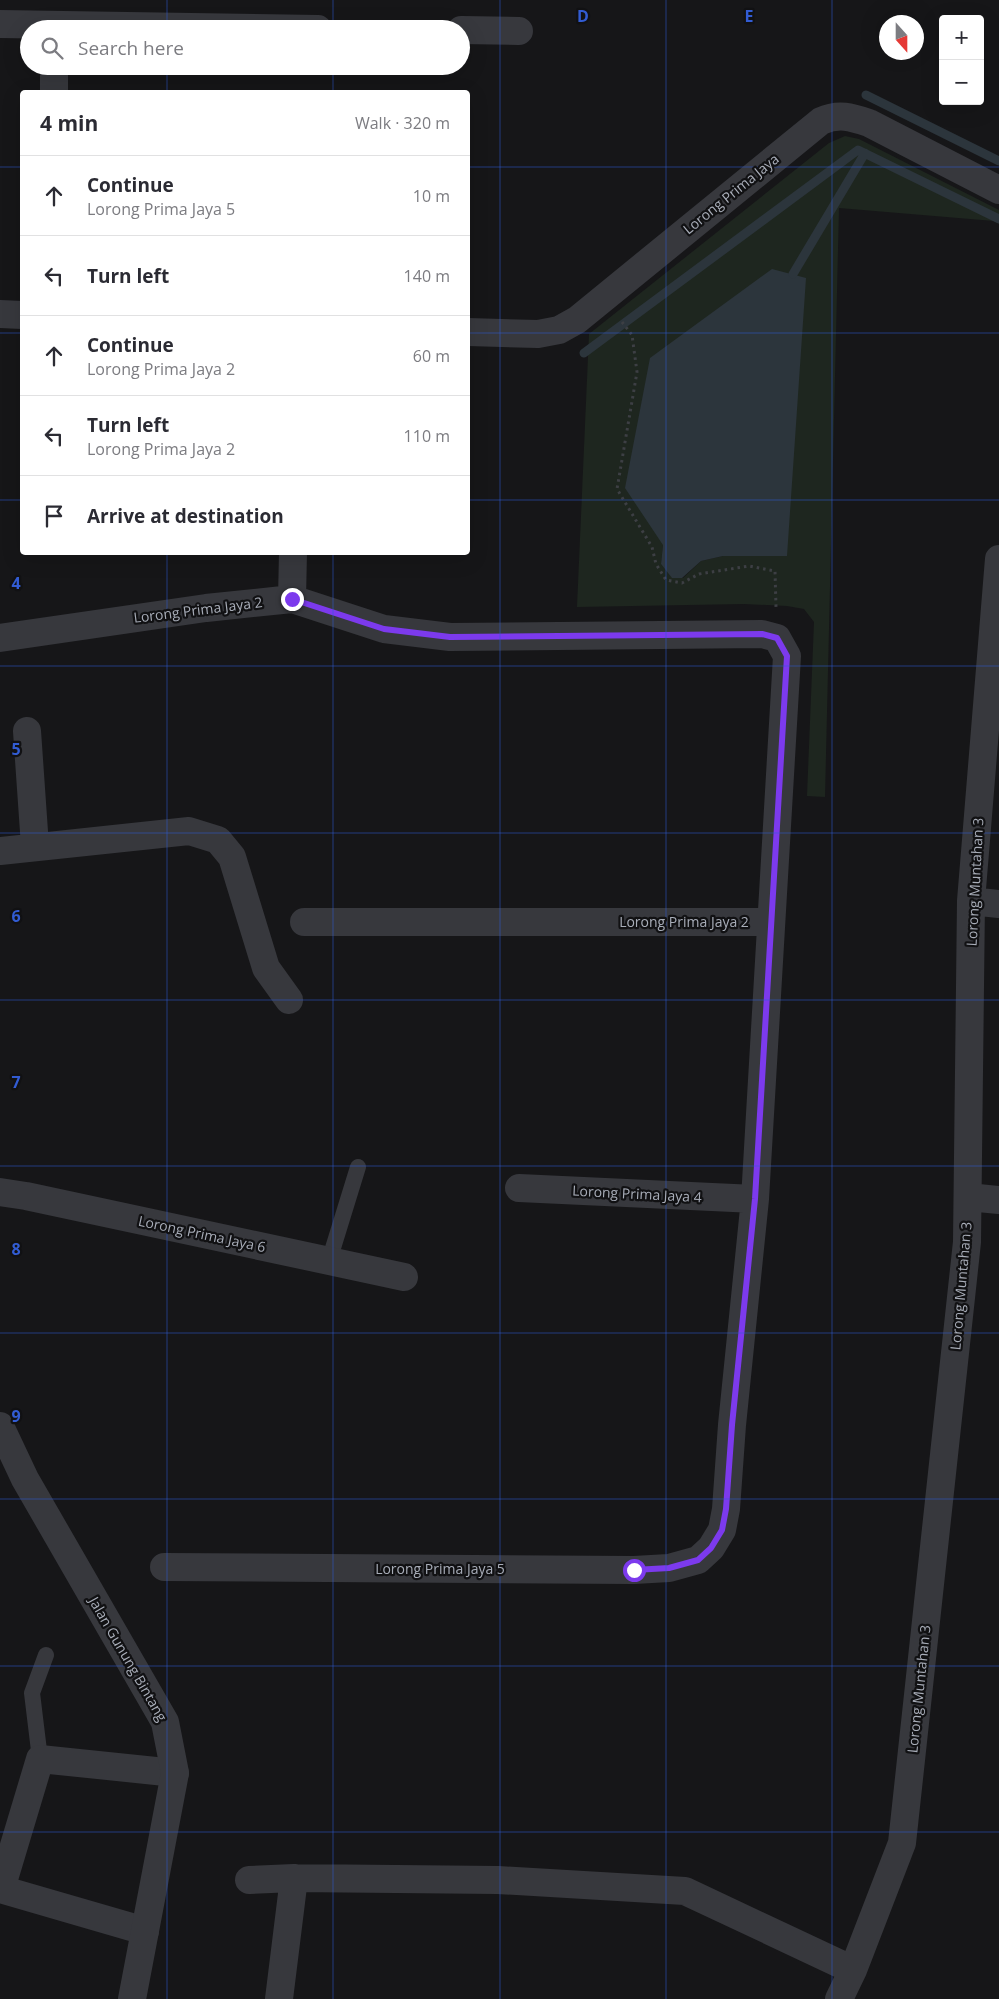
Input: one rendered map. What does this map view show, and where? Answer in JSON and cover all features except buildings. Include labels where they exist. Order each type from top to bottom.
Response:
[{"type":"street","points":[[0,24],[20,25]]},
{"type":"street","points":[[470,30],[519,31]]},
{"type":"street","points":[[54,75],[54,90]]},
{"type":"street","name":"Lorong Prima Jaya","points":[[470,332],[538,334],[559,330],[577,320],[821,120],[834,115],[849,116],[868,123],[999,190]]},
{"type":"street","points":[[0,314],[20,315]]},
{"type":"street","points":[[292,599],[293,555]]},
{"type":"street","name":"Lorong Muntahan 3","points":[[840,1999],[902,1843],[967,1242],[971,901],[999,559]]},
{"type":"street","name":"Lorong Prima Jaya 2","points":[[0,638],[206,608],[292,599],[384,629],[450,637],[762,634],[777,638]]},
{"type":"street","points":[[755,1199],[787,656],[777,638]]},
{"type":"street","points":[[27,731],[35,846]]},
{"type":"street","points":[[0,851],[189,831],[218,840],[232,857],[266,968],[290,1000]]},
{"type":"street","points":[[971,901],[999,904]]},
{"type":"street","name":"Lorong Prima Jaya 2","points":[[304,922],[770,922]]},
{"type":"street","name":"Lorong Prima Jaya 4","points":[[519,1188],[755,1199]]},
{"type":"street","name":"Lorong Prima Jaya 6","points":[[0,1192],[404,1277]]},
{"type":"street","points":[[968,1197],[999,1200]]},
{"type":"street","name":"Lorong Prima Jaya 5","points":[[164,1567],[634,1570],[669,1568],[698,1560],[711,1548],[722,1530],[726,1509],[732,1425],[755,1199]]},
{"type":"street","name":"Jalan Gunung Bintang","points":[[0,1426],[25,1479],[165,1722],[176,1773],[132,1999]]},
{"type":"street","points":[[145,1931],[0,1889],[40,1759],[176,1773]]},
{"type":"street","points":[[279,1999],[294,1878]]},
{"type":"street","points":[[249,1880],[294,1878],[498,1880],[685,1890],[853,1970]]},
{"type":"lane","points":[[328,1261],[358,1167]]},
{"type":"lane","points":[[40,1759],[32,1694],[46,1654]]},
{"type":"path","points":[[621,321],[632,336],[638,372],[617,489],[652,547],[656,564],[666,580],[682,583],[699,574],[750,566],[776,571],[777,638]]},
{"type":"shaded area","points":[[845,136],[859,139],[999,210],[999,224],[994,221],[839,208],[825,797],[807,796],[814,622],[804,609],[787,606],[744,604],[577,607],[589,334],[829,143]],"holes":[[[663,545],[787,556],[723,556],[701,561],[683,578],[673,578],[661,564]]]},
{"type":"shaded area","points":[[772,269],[806,278],[787,556],[723,556],[701,561],[682,578],[672,578],[661,564],[663,545],[625,488],[650,358]]},
{"type":"waterway","points":[[866,95],[999,161]]},
{"type":"waterway","points":[[584,353],[858,150],[999,219]]},
{"type":"waterway","points":[[793,274],[865,153]]},
{"type":"route","points":[[292,599],[384,629],[409,634],[450,637],[762,634],[777,638],[787,656],[755,1199],[732,1425],[726,1509],[722,1530],[711,1548],[698,1560],[669,1568],[634,1570]]}]
